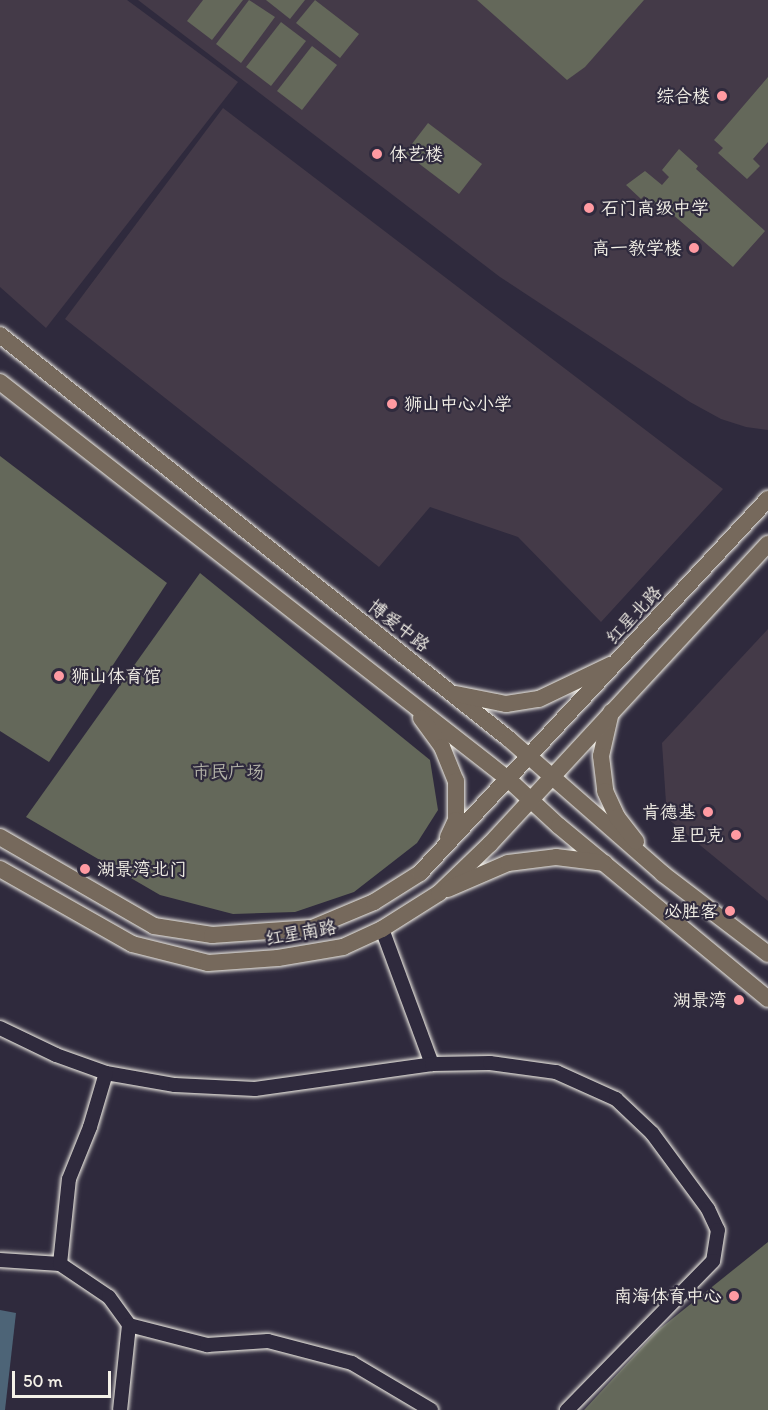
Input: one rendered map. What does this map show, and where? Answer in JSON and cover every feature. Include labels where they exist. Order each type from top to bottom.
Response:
[{"type":"main road","name":"博爱中路","points":[[0,335],[450,693],[663,874],[768,954]]},
{"type":"main road","points":[[0,382],[508,779],[768,999]]},
{"type":"main road","name":"红星北路","points":[[528,757],[768,499]]},
{"type":"main road","points":[[663,874],[617,817],[605,791],[601,756],[611,711],[768,544]]},
{"type":"main road","points":[[450,693],[506,704],[539,699],[619,661]]},
{"type":"main road","points":[[412,705],[442,747],[456,781],[456,820],[444,847]]},
{"type":"main road","name":"红星南路","points":[[0,869],[132,944],[208,963],[278,958],[343,947],[382,929],[439,893],[611,711]]},
{"type":"main road","name":"红星南路","points":[[0,837],[154,926],[212,935],[312,928],[374,902],[420,873],[528,757]]},
{"type":"main road","points":[[439,893],[508,863],[556,857],[605,863]]},
{"type":"street","points":[[382,929],[432,1064]]},
{"type":"street","points":[[0,1028],[56,1055],[106,1072],[176,1085],[255,1089],[432,1064],[490,1063],[556,1072],[616,1099],[652,1133],[708,1209],[718,1230],[713,1261],[567,1410]]},
{"type":"street","points":[[60,1264],[69,1179],[90,1127],[106,1072]]},
{"type":"street","points":[[0,1260],[60,1264],[109,1297],[129,1325],[207,1345],[268,1341],[352,1364],[431,1410]]},
{"type":"street","points":[[120,1410],[129,1325]]},
{"type":"shaded area","points":[[0,0],[127,0],[238,82],[46,328],[0,287]]},
{"type":"shaded area","name":"石门高级中学","points":[[138,0],[768,0],[768,430],[746,427],[721,419],[690,402],[500,277]]},
{"type":"shaded area","name":"狮山中心小学","points":[[223,108],[723,489],[601,622],[518,537],[430,507],[379,567],[65,319]]},
{"type":"shaded area","points":[[768,629],[768,901],[667,818],[662,743]]},
{"type":"green space","points":[[203,0],[243,0],[212,40],[187,21]]},
{"type":"green space","points":[[249,0],[275,17],[241,63],[216,44]]},
{"type":"green space","points":[[266,0],[305,0],[290,19]]},
{"type":"green space","points":[[315,0],[359,34],[340,58],[296,23]]},
{"type":"green space","points":[[477,0],[644,0],[585,67],[567,80]]},
{"type":"green space","points":[[281,22],[306,41],[271,86],[246,67]]},
{"type":"green space","points":[[312,46],[337,65],[302,110],[277,91]]},
{"type":"green space","points":[[768,77],[768,142],[753,159],[760,166],[747,179],[718,153],[723,148],[714,140]]},
{"type":"green space","points":[[428,123],[482,164],[459,194],[405,153]]},
{"type":"green space","points":[[679,149],[698,166],[696,169],[765,231],[733,267],[663,206],[660,209],[644,196],[641,199],[626,185],[645,171],[662,185],[669,177],[662,170]]},
{"type":"green space","points":[[0,456],[167,583],[49,762],[0,731]]},
{"type":"green space","name":"市民广场","points":[[200,573],[430,760],[438,810],[417,843],[354,892],[295,912],[233,914],[160,895],[26,817]]},
{"type":"green space","name":"南海体育中心","points":[[768,1242],[768,1410],[584,1410],[657,1331]]},
{"type":"water","points":[[0,1310],[16,1313],[5,1410],[0,1410]]},
{"type":"place","name":"综合楼","points":[[722,96]]},
{"type":"place","name":"体艺楼","points":[[377,154]]},
{"type":"place","name":"石门高级中学","points":[[589,208]]},
{"type":"place","name":"高一教学楼","points":[[694,248]]},
{"type":"place","name":"狮山中心小学","points":[[392,404]]},
{"type":"place","name":"狮山体育馆","points":[[59,676]]},
{"type":"place","name":"肯德基","points":[[708,812]]},
{"type":"place","name":"星巴克","points":[[736,835]]},
{"type":"place","name":"湖景湾北门","points":[[85,869]]},
{"type":"place","name":"必胜客","points":[[730,911]]},
{"type":"place","name":"湖景湾","points":[[739,1000]]},
{"type":"place","name":"南海体育中心","points":[[734,1296]]}]
